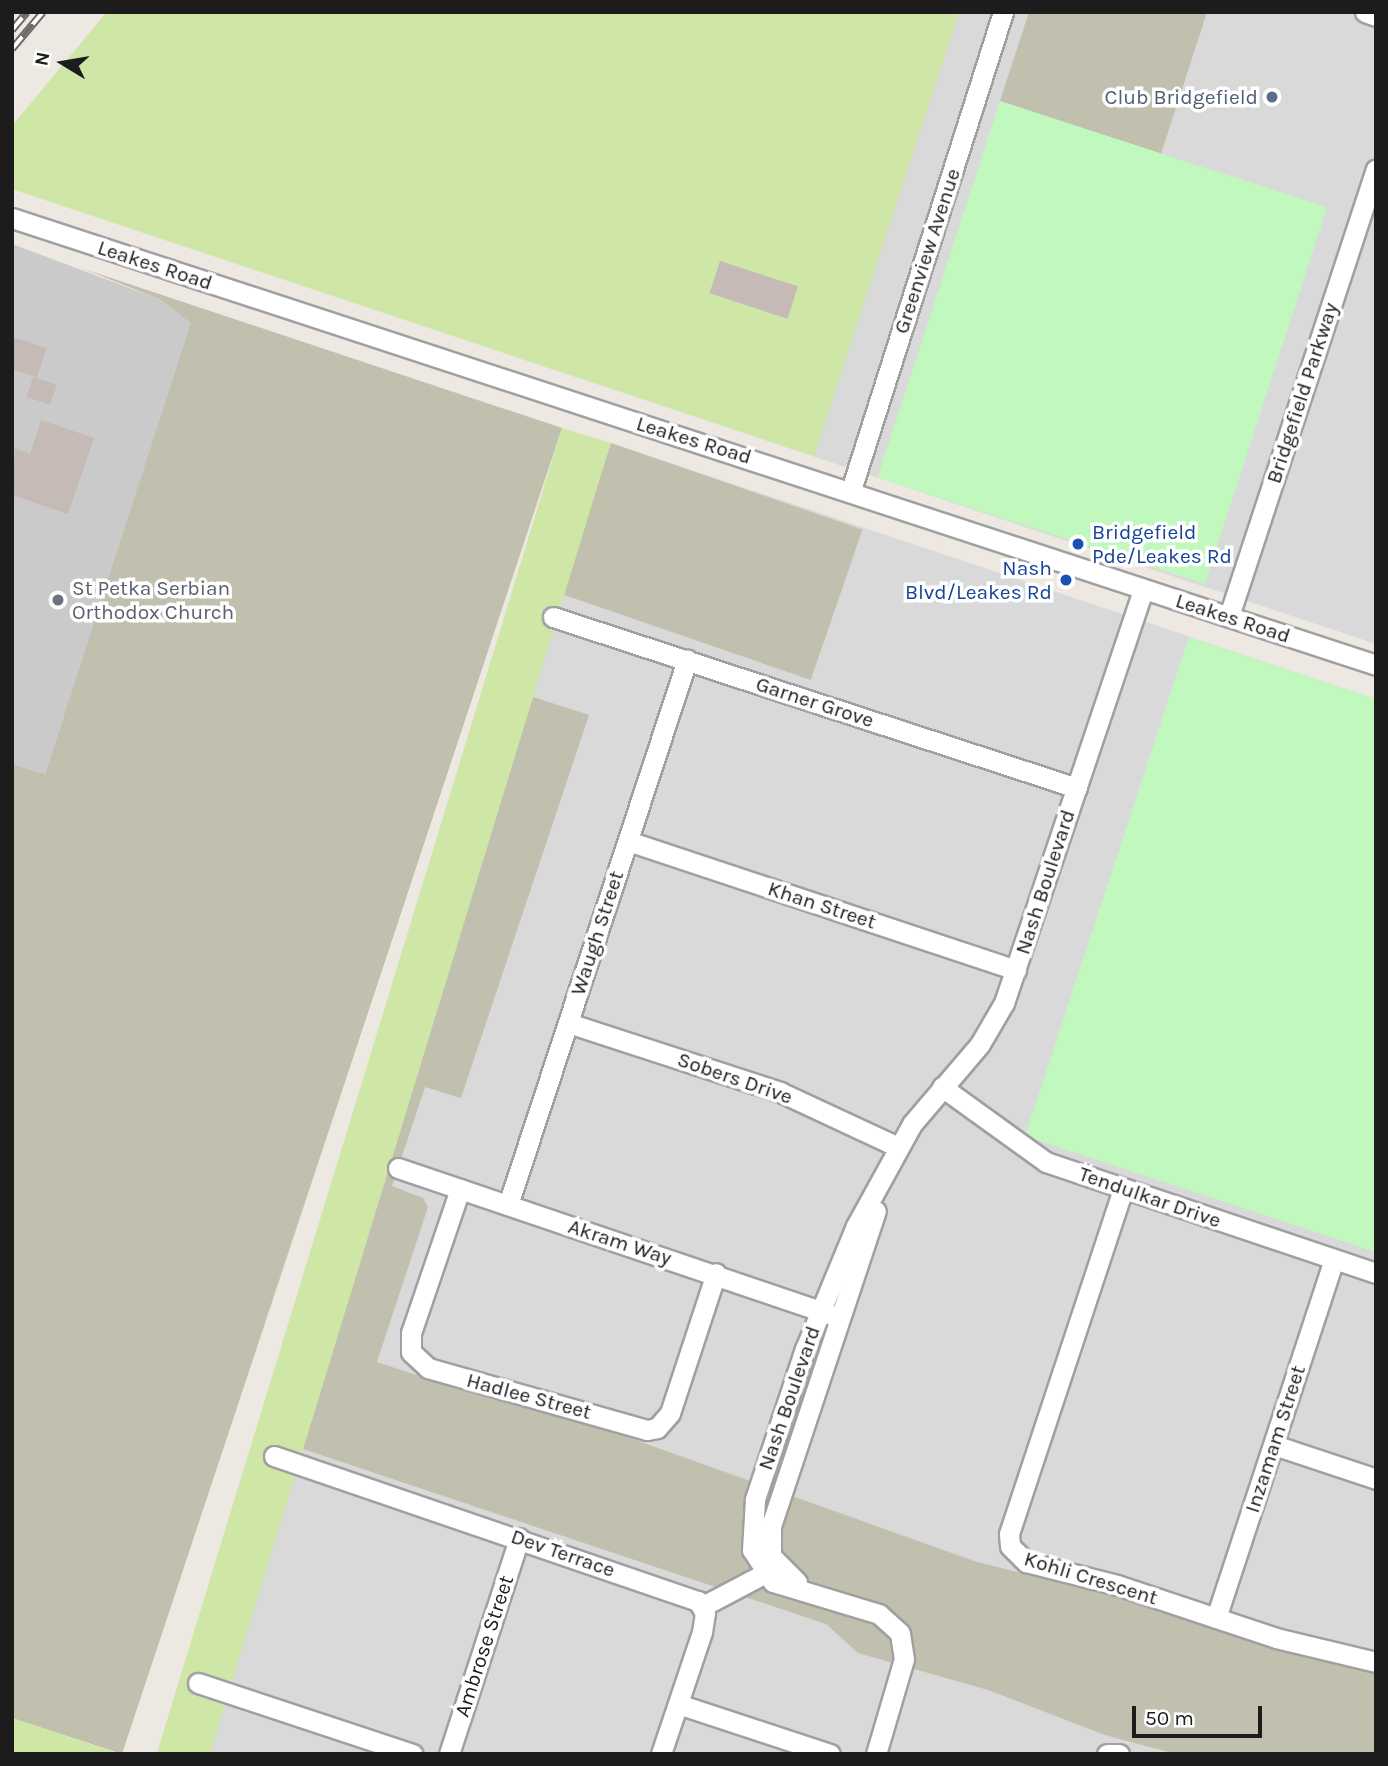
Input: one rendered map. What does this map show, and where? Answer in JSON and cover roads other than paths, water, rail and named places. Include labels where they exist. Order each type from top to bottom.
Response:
[{"type":"street","name":"Greenview Avenue","points":[[851,490],[1003,12]]},
{"type":"street","points":[[1365,12],[1376,16]]},
{"type":"street","name":"Bridgefield Parkway","points":[[1229,616],[1376,170]]},
{"type":"street","name":"Leakes Road","points":[[12,218],[851,490],[1143,590],[1376,665]]},
{"type":"street","name":"Nash Boulevard","points":[[770,1570],[750,1535],[755,1499],[820,1310],[898,1147],[991,1027],[1016,970],[1143,590]]},
{"type":"street","name":"Garner Grove","points":[[553,617],[1077,788]]},
{"type":"street","name":"Waugh Street","points":[[508,1205],[687,660]]},
{"type":"street","name":"Khan Street","points":[[628,841],[1016,970]]},
{"type":"street","name":"Sobers Drive","points":[[568,1023],[780,1092],[898,1147]]},
{"type":"street","name":"Tendulkar Drive","points":[[942,1087],[1026,1151],[1124,1189],[1376,1273]]},
{"type":"street","name":"Nash Boulevard","points":[[770,1570],[769,1543],[777,1506],[898,1147]]},
{"type":"street","name":"Akram Way","points":[[398,1168],[716,1273],[841,1318]]},
{"type":"street","name":"Hadlee Street","points":[[460,1189],[411,1333],[411,1352],[428,1368],[646,1430],[656,1428],[670,1413],[716,1273]]},
{"type":"street","name":"Kohli Crescent","points":[[1124,1189],[1009,1534],[1010,1546],[1026,1562],[1376,1662]]},
{"type":"street","name":"Inzamam Street","points":[[1216,1618],[1334,1260]]},
{"type":"street","points":[[1274,1445],[1376,1479]]},
{"type":"street","name":"Dev Terrace","points":[[274,1456],[684,1593],[703,1606]]},
{"type":"street","name":"Ambrose Street","points":[[449,1754],[519,1538]]},
{"type":"street","points":[[661,1754],[702,1632],[703,1606],[770,1570],[784,1588],[878,1614],[905,1644],[876,1754]]},
{"type":"street","points":[[198,1684],[413,1754]]},
{"type":"street","points":[[678,1704],[830,1754]]},
{"type":"street","points":[[1107,1754],[1119,1754]]},
{"type":"railway","points":[[12,30],[27,12]]},
{"type":"railway","points":[[12,49],[43,12]]},
{"type":"place","name":"Club Bridgefield","points":[[1272,97]]},
{"type":"place","name":"Bridgefield Pde/Leakes Rd","points":[[1078,544]]},
{"type":"place","name":"Nash Blvd/Leakes Rd","points":[[1066,580]]},
{"type":"place","name":"St Petka Serbian Orthodox Church","points":[[58,600]]}]
